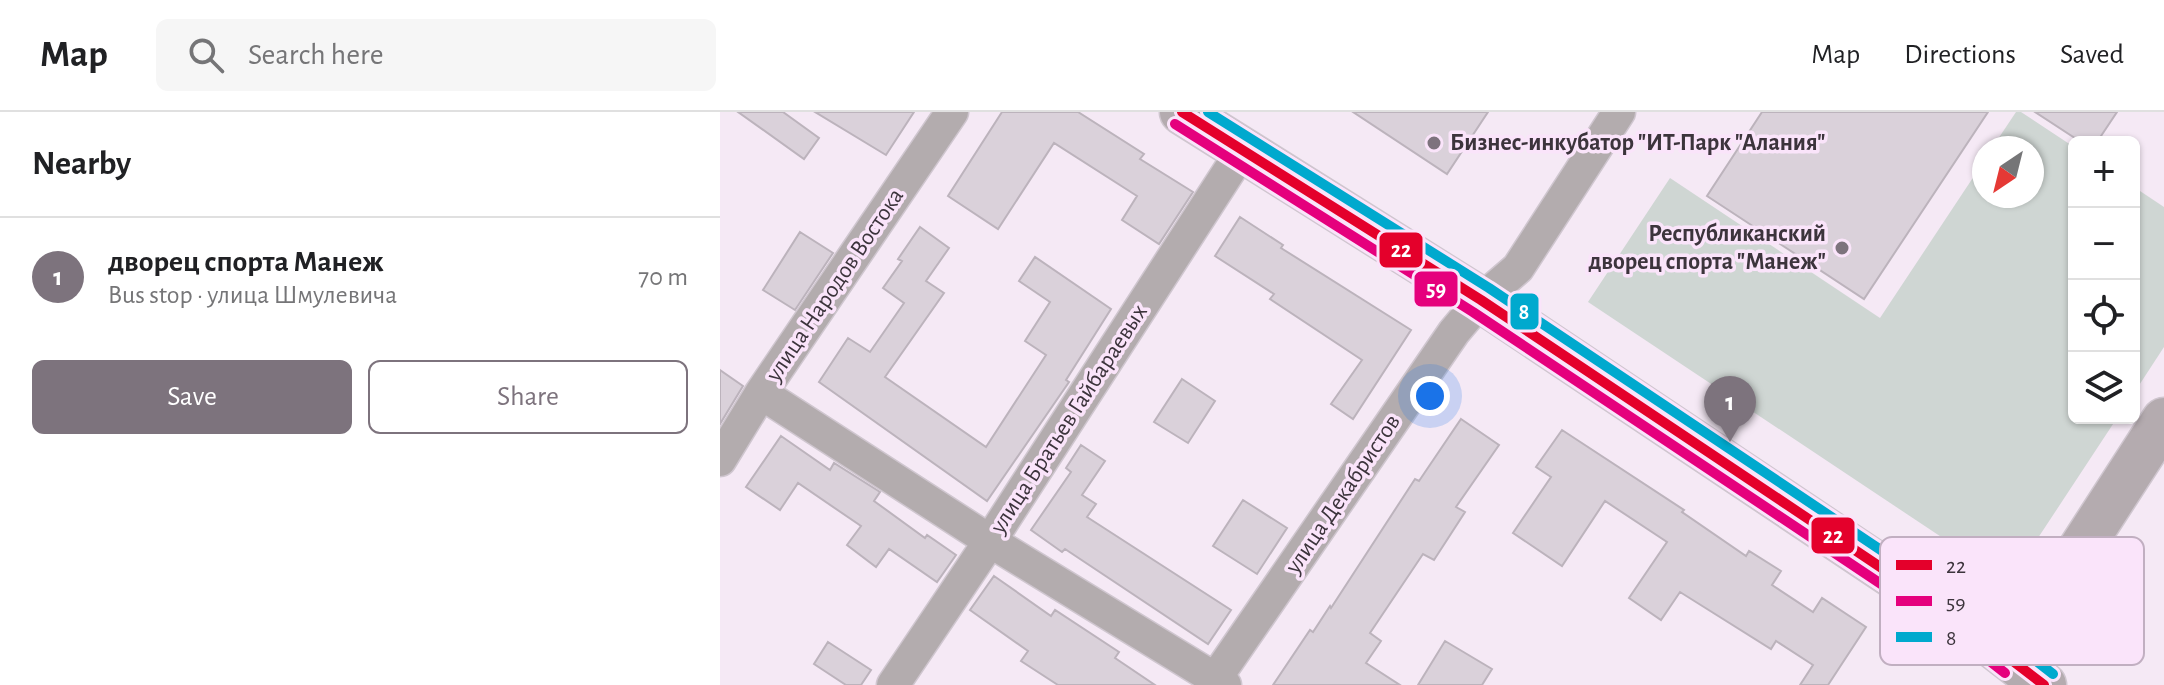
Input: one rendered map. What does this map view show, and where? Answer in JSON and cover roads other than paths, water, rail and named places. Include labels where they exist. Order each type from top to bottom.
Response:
[{"type":"main road","points":[[1182,112],[1481,300],[1880,567]]},
{"type":"main road","points":[[2088,537],[2164,420]]},
{"type":"street","name":"улица Народов Востока","points":[[720,460],[761,393],[952,112]]},
{"type":"street","name":"улица Декабристов","points":[[1217,683],[1454,332],[1481,300],[1518,268],[1619,112]]},
{"type":"street","name":"улица Братьев Гайбараевых","points":[[893,685],[990,541],[1242,151]]},
{"type":"street","points":[[761,393],[1217,683]]},
{"type":"place","name":"Бизнес-инкубатор \"ИТ-Парк \"Алания\"","points":[[1434,143]]},
{"type":"place","name":"Республиканский дворец спорта \"Манеж\"","points":[[1842,248]]},
{"type":"place","name":"дворец спорта Манеж","points":[[1730,442]]}]
